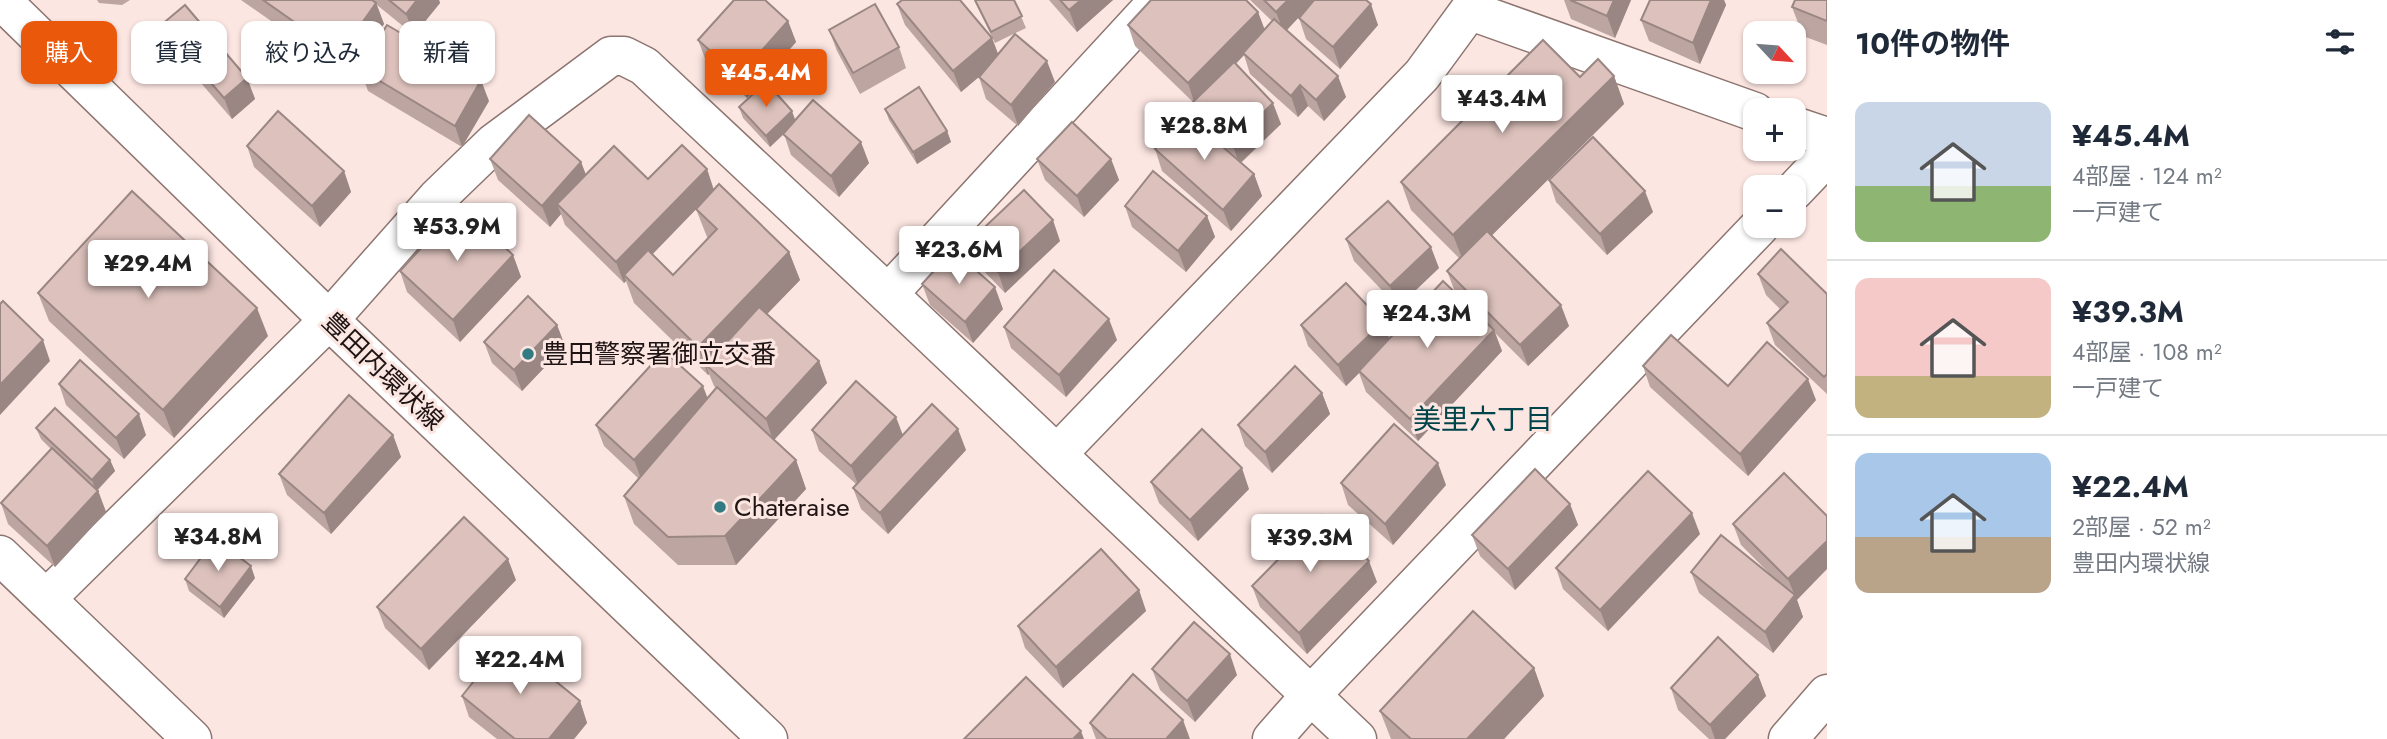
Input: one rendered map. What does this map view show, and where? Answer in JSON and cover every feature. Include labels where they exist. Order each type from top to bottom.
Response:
[{"type":"street","name":"豊田内環状線","points":[[1,0],[329,320],[768,739]]},
{"type":"street","points":[[888,294],[1158,0]]},
{"type":"street","points":[[1057,454],[1422,75],[1474,6],[1743,107]]},
{"type":"street","points":[[46,599],[329,320],[437,198],[494,143],[611,56],[624,56],[644,66],[1357,739]]},
{"type":"street","points":[[1806,130],[1827,138]]},
{"type":"street","points":[[1806,178],[1827,156]]},
{"type":"street","points":[[1272,739],[1749,238]]},
{"type":"street","points":[[0,555],[192,739]]},
{"type":"street","points":[[1788,739],[1827,694]]},
{"type":"building","points":[[263,0],[372,0],[376,3],[363,21],[293,21]]},
{"type":"building","points":[[389,0],[417,0],[406,14]]},
{"type":"building","points":[[734,0],[765,0],[788,21],[739,76],[698,40]]},
{"type":"building","points":[[902,0],[960,0],[992,38],[953,71],[897,4]]},
{"type":"building","points":[[975,0],[1014,0],[1022,16],[991,32]]},
{"type":"building","points":[[1060,0],[1081,0],[1069,10]]},
{"type":"building","points":[[1151,0],[1246,0],[1258,12],[1188,83],[1128,25]]},
{"type":"building","points":[[1264,0],[1288,0],[1276,12]]},
{"type":"building","points":[[1314,0],[1366,0],[1371,4],[1333,47],[1299,18]]},
{"type":"building","points":[[1570,0],[1614,0],[1607,16]]},
{"type":"building","points":[[1650,0],[1711,0],[1693,43],[1641,20]]},
{"type":"building","points":[[1795,0],[1827,0],[1827,21],[1792,7]]},
{"type":"building","points":[[875,4],[899,47],[853,73],[829,30]]},
{"type":"building","points":[[185,5],[199,21],[166,21]]},
{"type":"building","points":[[1274,19],[1338,76],[1316,100],[1300,85],[1291,96],[1243,53]]},
{"type":"building","points":[[387,25],[399,32],[399,84],[479,84],[455,126],[385,84]]},
{"type":"building","points":[[1015,34],[1047,61],[1011,105],[979,77]]},
{"type":"building","points":[[1543,40],[1580,77],[1598,59],[1614,76],[1453,235],[1401,182]]},
{"type":"building","points":[[227,54],[241,71],[241,83],[224,98],[212,84],[227,84]]},
{"type":"building","points":[[1234,62],[1273,103],[1232,143],[1193,102]]},
{"type":"building","points":[[766,82],[792,111],[766,136],[739,107]]},
{"type":"building","points":[[919,87],[947,131],[913,152],[885,109]]},
{"type":"building","points":[[813,100],[861,142],[831,176],[783,134]]},
{"type":"building","points":[[278,111],[344,171],[312,206],[247,146]]},
{"type":"building","points":[[1185,114],[1254,174],[1223,210],[1155,149]]},
{"type":"building","points":[[529,115],[581,162],[542,206],[490,159]]},
{"type":"building","points":[[1072,122],[1111,159],[1077,196],[1037,159]]},
{"type":"building","points":[[1593,137],[1645,191],[1600,234],[1549,180]]},
{"type":"building","points":[[682,145],[707,169],[616,262],[557,204],[614,146],[648,179]]},
{"type":"building","points":[[1153,171],[1207,216],[1178,251],[1125,206]]},
{"type":"building","points":[[719,184],[789,252],[698,347],[624,275],[648,250],[673,275],[717,229],[696,209]]},
{"type":"building","points":[[1024,190],[1053,220],[998,272],[969,242]]},
{"type":"building","points":[[132,191],[257,308],[163,410],[38,293]]},
{"type":"building","points":[[1388,201],[1431,247],[1390,286],[1346,239]]},
{"type":"building","points":[[460,206],[513,255],[453,320],[400,271]]},
{"type":"building","points":[[1487,231],[1561,305],[1520,345],[1447,271]]},
{"type":"building","points":[[1781,249],[1827,294],[1827,374],[1824,377],[1767,323],[1788,302],[1758,274]]},
{"type":"building","points":[[953,250],[995,287],[965,322],[922,284]]},
{"type":"building","points":[[1054,270],[1109,319],[1059,375],[1004,327]]},
{"type":"building","points":[[1443,281],[1494,330],[1410,419],[1359,371]]},
{"type":"building","points":[[1346,283],[1383,322],[1338,365],[1301,325]]},
{"type":"building","points":[[528,296],[557,325],[514,370],[484,342]]},
{"type":"building","points":[[3,301],[43,340],[0,385],[0,304]]},
{"type":"building","points":[[759,307],[819,361],[766,419],[706,365]]},
{"type":"building","points":[[1671,335],[1728,386],[1767,342],[1808,379],[1740,454],[1643,366]]},
{"type":"building","points":[[664,351],[703,386],[634,460],[596,425]]},
{"type":"building","points":[[80,360],[139,414],[116,438],[59,384]]},
{"type":"building","points":[[1295,366],[1322,393],[1265,452],[1238,425]]},
{"type":"building","points":[[856,381],[896,417],[851,466],[812,430]]},
{"type":"building","name":"Chateraise","points":[[717,387],[796,460],[725,536],[668,537],[624,496]]},
{"type":"building","points":[[349,395],[393,435],[324,513],[279,474]]},
{"type":"building","points":[[932,404],[958,429],[880,513],[853,488]]},
{"type":"building","points":[[55,408],[110,460],[92,480],[36,428]]},
{"type":"building","points":[[1394,424],[1438,463],[1385,524],[1341,483]]},
{"type":"building","points":[[1202,429],[1242,468],[1190,520],[1151,482]]},
{"type":"building","points":[[52,448],[98,491],[47,546],[1,503]]},
{"type":"building","points":[[1535,469],[1570,504],[1508,569],[1472,535]]},
{"type":"building","points":[[1648,471],[1692,513],[1600,610],[1556,568]]},
{"type":"building","points":[[1784,473],[1827,516],[1827,541],[1788,579],[1733,524]]},
{"type":"building","points":[[1322,515],[1369,561],[1299,633],[1252,586]]},
{"type":"building","points":[[464,517],[508,559],[421,649],[377,607]]},
{"type":"building","points":[[1721,535],[1795,595],[1765,632],[1691,572]]},
{"type":"building","points":[[215,539],[251,566],[220,607],[185,579]]},
{"type":"building","points":[[1101,549],[1139,590],[1056,667],[1018,626]]},
{"type":"building","points":[[1473,611],[1534,668],[1467,739],[1411,739],[1380,711]]},
{"type":"building","points":[[1194,622],[1230,654],[1187,701],[1152,669]]},
{"type":"building","points":[[1718,637],[1758,675],[1710,725],[1671,688]]},
{"type":"building","points":[[506,641],[580,701],[549,739],[515,739],[462,696]]},
{"type":"building","points":[[1133,674],[1183,720],[1166,739],[1107,739],[1090,723]]},
{"type":"building","points":[[1026,677],[1081,731],[1073,739],[964,739]]},
{"type":"place","name":"豊田警察署御立交番","points":[[528,354]]},
{"type":"place","name":"Chateraise","points":[[720,507]]},
{"type":"district","name":"美里六丁目","points":[[1483,419]]}]
